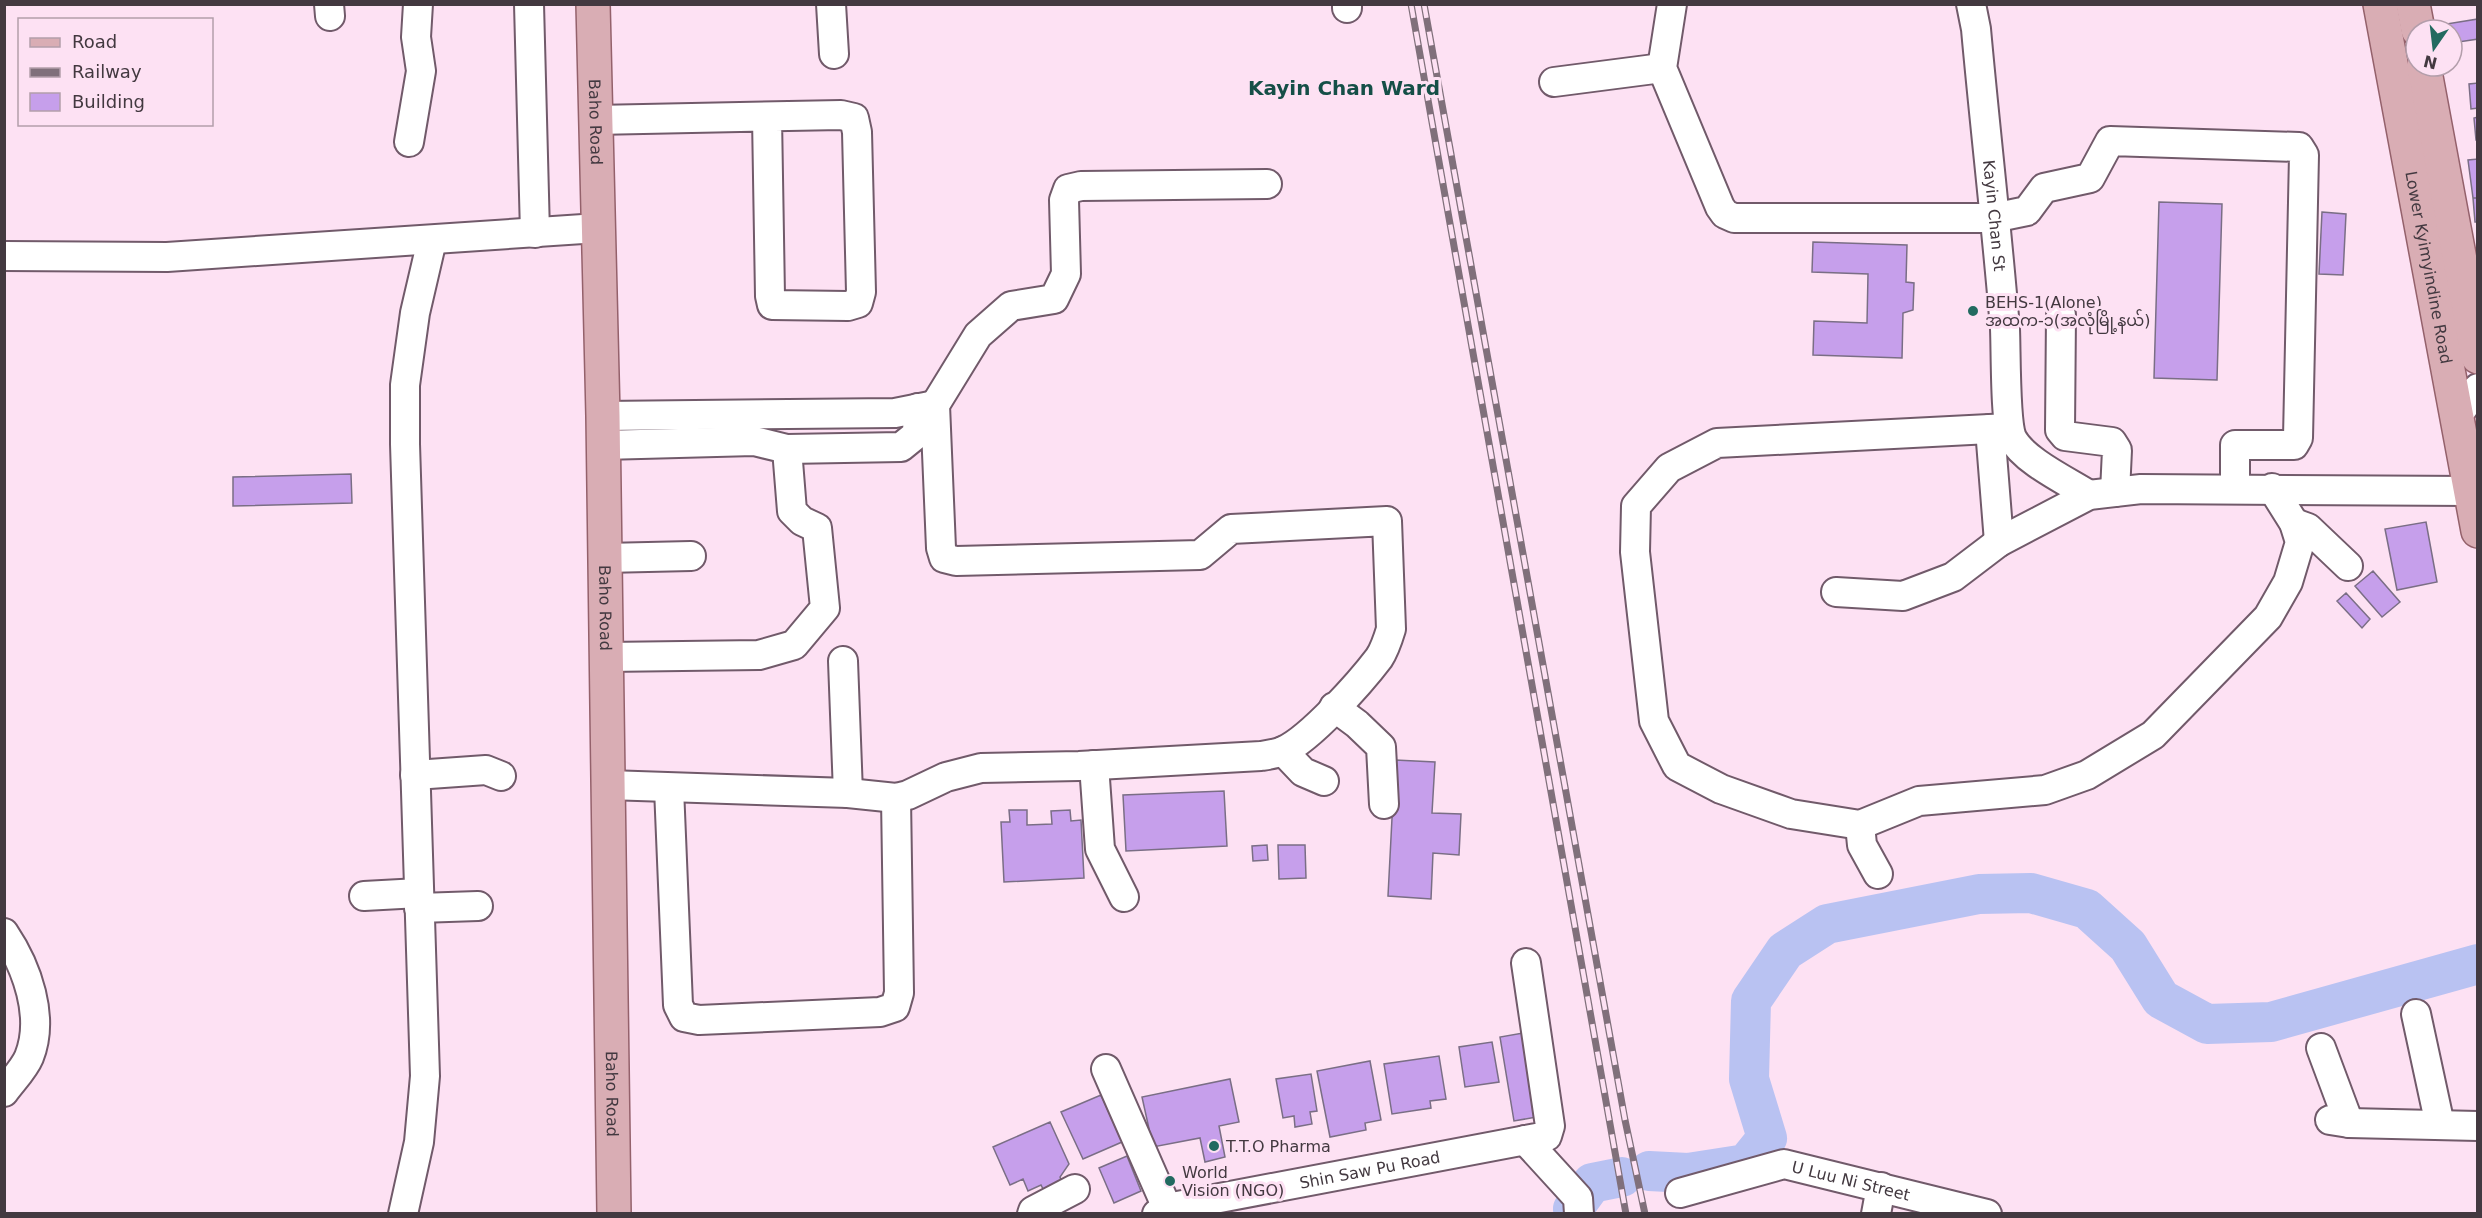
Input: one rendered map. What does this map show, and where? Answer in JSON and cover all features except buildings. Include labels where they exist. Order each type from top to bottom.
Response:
[{"type":"main road","name":"Baho Road","points":[[593,4],[603,430],[614,1214]]},
{"type":"main road","name":"Lower Kyimyindine Road","points":[[2380,4],[2478,531]]},
{"type":"main road","name":"Lower Kyimyindine Road","points":[[2426,78],[2478,357]]},
{"type":"street","points":[[409,142],[421,71],[416,37],[418,4]]},
{"type":"street","points":[[529,4],[535,232]]},
{"type":"street","points":[[831,4],[834,54]]},
{"type":"street","points":[[1672,4],[1662,68],[1720,207],[1734,218],[1994,218],[2027,211],[2043,188],[2091,178],[2110,141],[2299,147],[2304,155],[2298,438],[2294,445],[2235,446],[2235,488]]},
{"type":"street","name":"Kayin Chan St","points":[[1971,4],[1976,29],[2006,342],[1999,429],[1999,542]]},
{"type":"street","points":[[1554,82],[1662,68]]},
{"type":"street","points":[[596,120],[841,115],[854,118],[857,132],[861,292],[858,303],[848,306],[772,305],[767,117]]},
{"type":"street","points":[[603,430],[754,441],[787,449],[901,447],[917,434],[926,407],[978,335],[1011,306],[1054,299],[1066,274],[1064,200],[1068,189],[1080,186],[1267,184]]},
{"type":"street","points":[[4,256],[167,257],[598,228]]},
{"type":"street","points":[[403,1214],[419,1142],[424,1076],[405,456],[405,385],[416,313],[432,240]]},
{"type":"street","points":[[2061,315],[2060,430],[2065,436],[2112,442],[2117,450],[2102,493]]},
{"type":"street","points":[[2457,416],[2478,388]]},
{"type":"street","points":[[603,430],[895,413],[926,407]]},
{"type":"street","points":[[608,785],[848,793],[896,798],[908,795],[946,777],[981,768],[1094,765],[1260,756],[1283,751],[1300,740],[1380,657],[1391,629],[1387,521],[1231,529],[1200,555],[956,561],[944,558],[940,548],[926,407]]},
{"type":"street","points":[[2102,493],[2034,459],[1999,429],[1717,443],[1668,468],[1636,506],[1635,552],[1654,721],[1677,766],[1721,789],[1791,814],[1860,825],[1919,801],[2045,790],[2087,775],[2153,735],[2268,617],[2288,582],[2300,542],[2294,523],[2272,488]]},
{"type":"street","points":[[606,657],[759,655],[794,645],[825,608],[817,528],[802,521],[792,512],[787,449]]},
{"type":"street","points":[[1836,592],[1903,596],[1953,577],[1999,542],[2102,493],[2141,489],[2235,488],[2472,491]]},
{"type":"street","points":[[2294,523],[2308,528],[2348,566]]},
{"type":"street","points":[[605,558],[691,556]]},
{"type":"street","points":[[843,661],[848,793]]},
{"type":"street","points":[[1334,707],[1382,747],[1384,804]]},
{"type":"street","points":[[1283,751],[1303,772],[1324,781]]},
{"type":"street","points":[[1094,765],[1100,849],[1124,897]]},
{"type":"street","points":[[415,775],[486,770],[501,777]]},
{"type":"street","points":[[669,788],[678,1005],[684,1017],[699,1020],[880,1012],[895,1007],[899,993],[896,798]]},
{"type":"street","points":[[1860,825],[1862,845],[1878,874]]},
{"type":"street","points":[[364,897],[477,906]]},
{"type":"street","points":[[4,933],[27,976],[36,1016],[28,1058],[4,1092]]},
{"type":"street","name":"Shin Saw Pu Road","points":[[1162,1211],[1547,1136],[1550,1126],[1526,963]]},
{"type":"street","points":[[2416,1014],[2440,1125]]},
{"type":"street","points":[[2321,1048],[2339,1121],[2478,1126]]},
{"type":"street","points":[[1106,1069],[1162,1211]]},
{"type":"street","points":[[1525,1140],[1578,1198],[1579,1214]]},
{"type":"street","name":"U Luu Ni Street","points":[[1680,1192],[1784,1164],[1878,1200],[1987,1214]]},
{"type":"street","points":[[1032,1214],[1033,1211],[1076,1189]]},
{"type":"waterway","points":[[1649,1171],[1688,1173],[1746,1164],[1767,1138],[1749,1079],[1751,1001],[1785,951],[1827,924],[1979,894],[2031,893],[2087,909],[2128,946],[2161,999],[2207,1024],[2271,1022],[2478,964]]},
{"type":"waterway","points":[[1574,1214],[1573,1209],[1592,1183],[1622,1177]]},
{"type":"railway","points":[[1411,4],[1626,1214]]},
{"type":"railway","points":[[1424,4],[1625,1120],[1645,1214]]},
{"type":"place","name":"BEHS-1(Alone) အထက-၁(အလုံမြို့နယ်)","points":[[1973,311]]},
{"type":"place","name":"T.T.O Pharma","points":[[1214,1146]]},
{"type":"place","name":"World Vision (NGO)","points":[[1170,1181]]},
{"type":"district","name":"Kayin Chan Ward","points":[[1344,88]]}]
